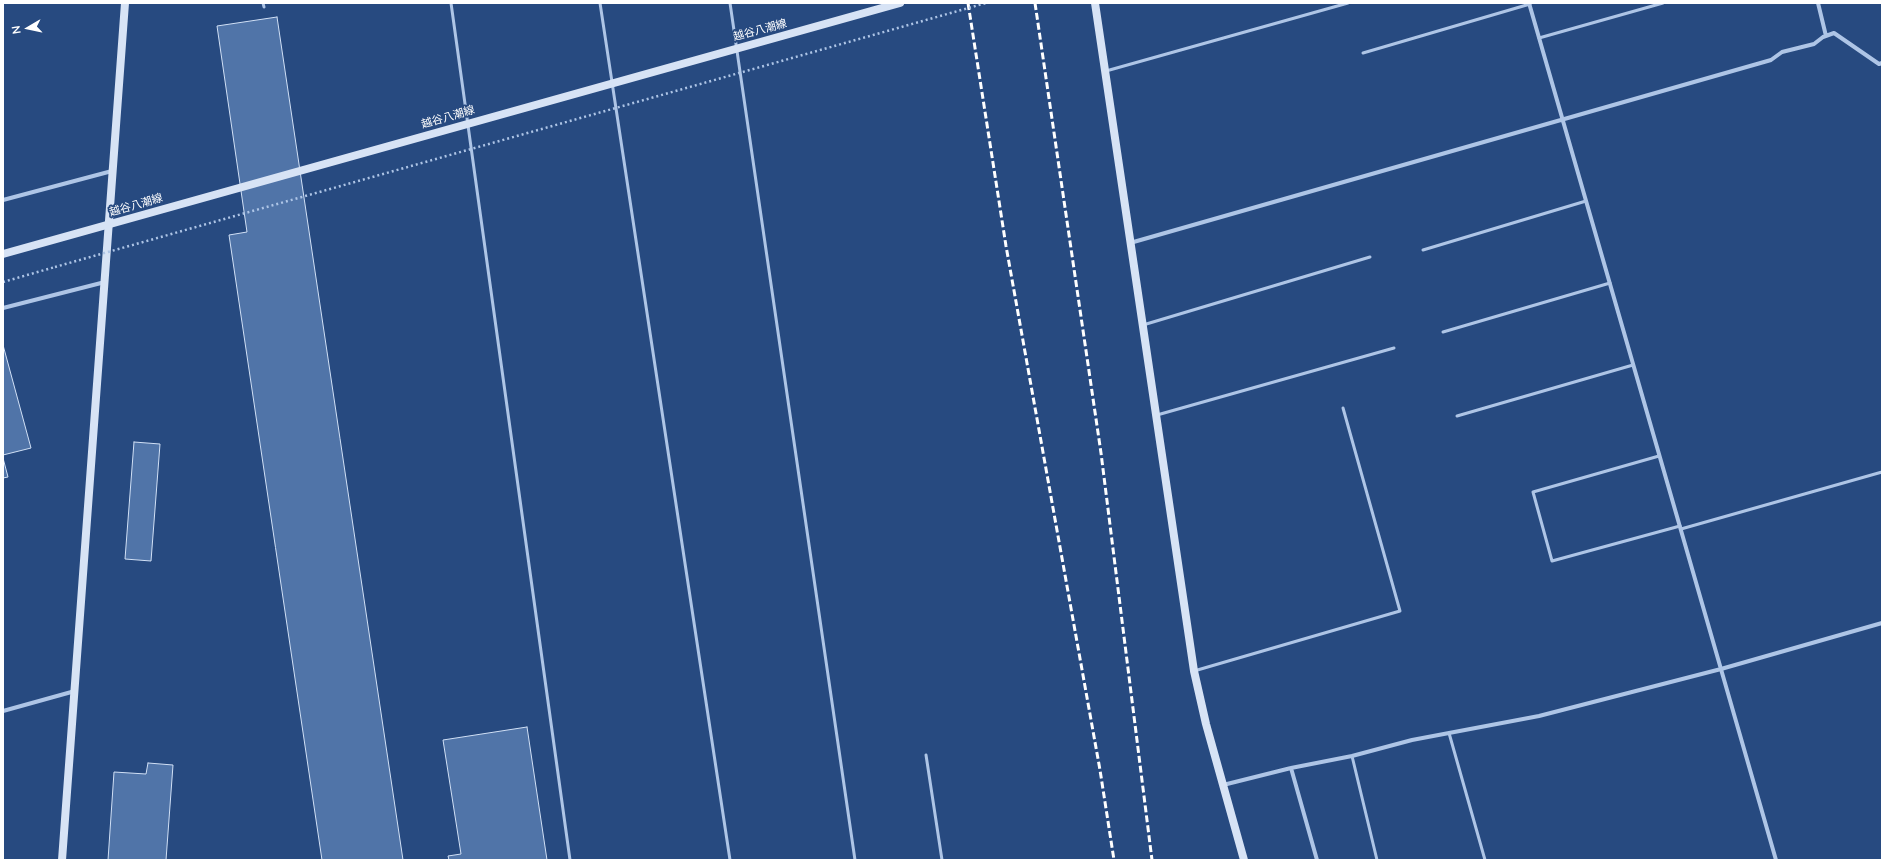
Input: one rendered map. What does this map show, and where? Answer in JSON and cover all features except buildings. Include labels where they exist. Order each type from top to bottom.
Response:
[{"type":"street","points":[[62,860],[124,3]]},
{"type":"street","name":"越谷八潮線","points":[[3,254],[900,3]]},
{"type":"street","points":[[1095,3],[1104,72],[1194,671],[1222,785],[1244,860]]},
{"type":"street","points":[[1818,3],[1826,36]]},
{"type":"street","points":[[1529,4],[1776,860]]},
{"type":"street","points":[[1130,243],[1771,60],[1782,52],[1814,44],[1834,32],[1879,64],[1882,63]]},
{"type":"street","points":[[3,200],[112,170]]},
{"type":"street","points":[[3,308],[105,282]]},
{"type":"street","points":[[1222,785],[1291,768],[1352,756],[1412,740],[1539,716],[1721,669],[1882,624]]},
{"type":"street","points":[[3,711],[75,690]]},
{"type":"street","points":[[1291,768],[1317,860]]},
{"type":"lane","points":[[451,3],[570,860]]},
{"type":"lane","points":[[600,3],[730,860]]},
{"type":"lane","points":[[730,3],[855,860]]},
{"type":"lane","points":[[1104,72],[1348,3]]},
{"type":"lane","points":[[1539,38],[1663,3]]},
{"type":"lane","points":[[1363,53],[1529,4]]},
{"type":"lane","points":[[1423,250],[1586,201]]},
{"type":"lane","points":[[1143,325],[1370,257]]},
{"type":"lane","points":[[1443,332],[1610,283]]},
{"type":"lane","points":[[1156,415],[1394,348]]},
{"type":"lane","points":[[1457,416],[1633,365]]},
{"type":"lane","points":[[1194,671],[1400,611],[1343,408]]},
{"type":"lane","points":[[1659,456],[1533,492],[1552,561],[1680,528],[1882,472]]},
{"type":"lane","points":[[1449,733],[1485,860]]},
{"type":"lane","points":[[926,754],[942,860]]},
{"type":"lane","points":[[1352,756],[1377,860]]},
{"type":"path","points":[[3,282],[986,3]]},
{"type":"railway","points":[[968,3],[1006,246],[1100,770],[1114,860]]},
{"type":"railway","points":[[1035,3],[1101,453],[1152,860]]}]
